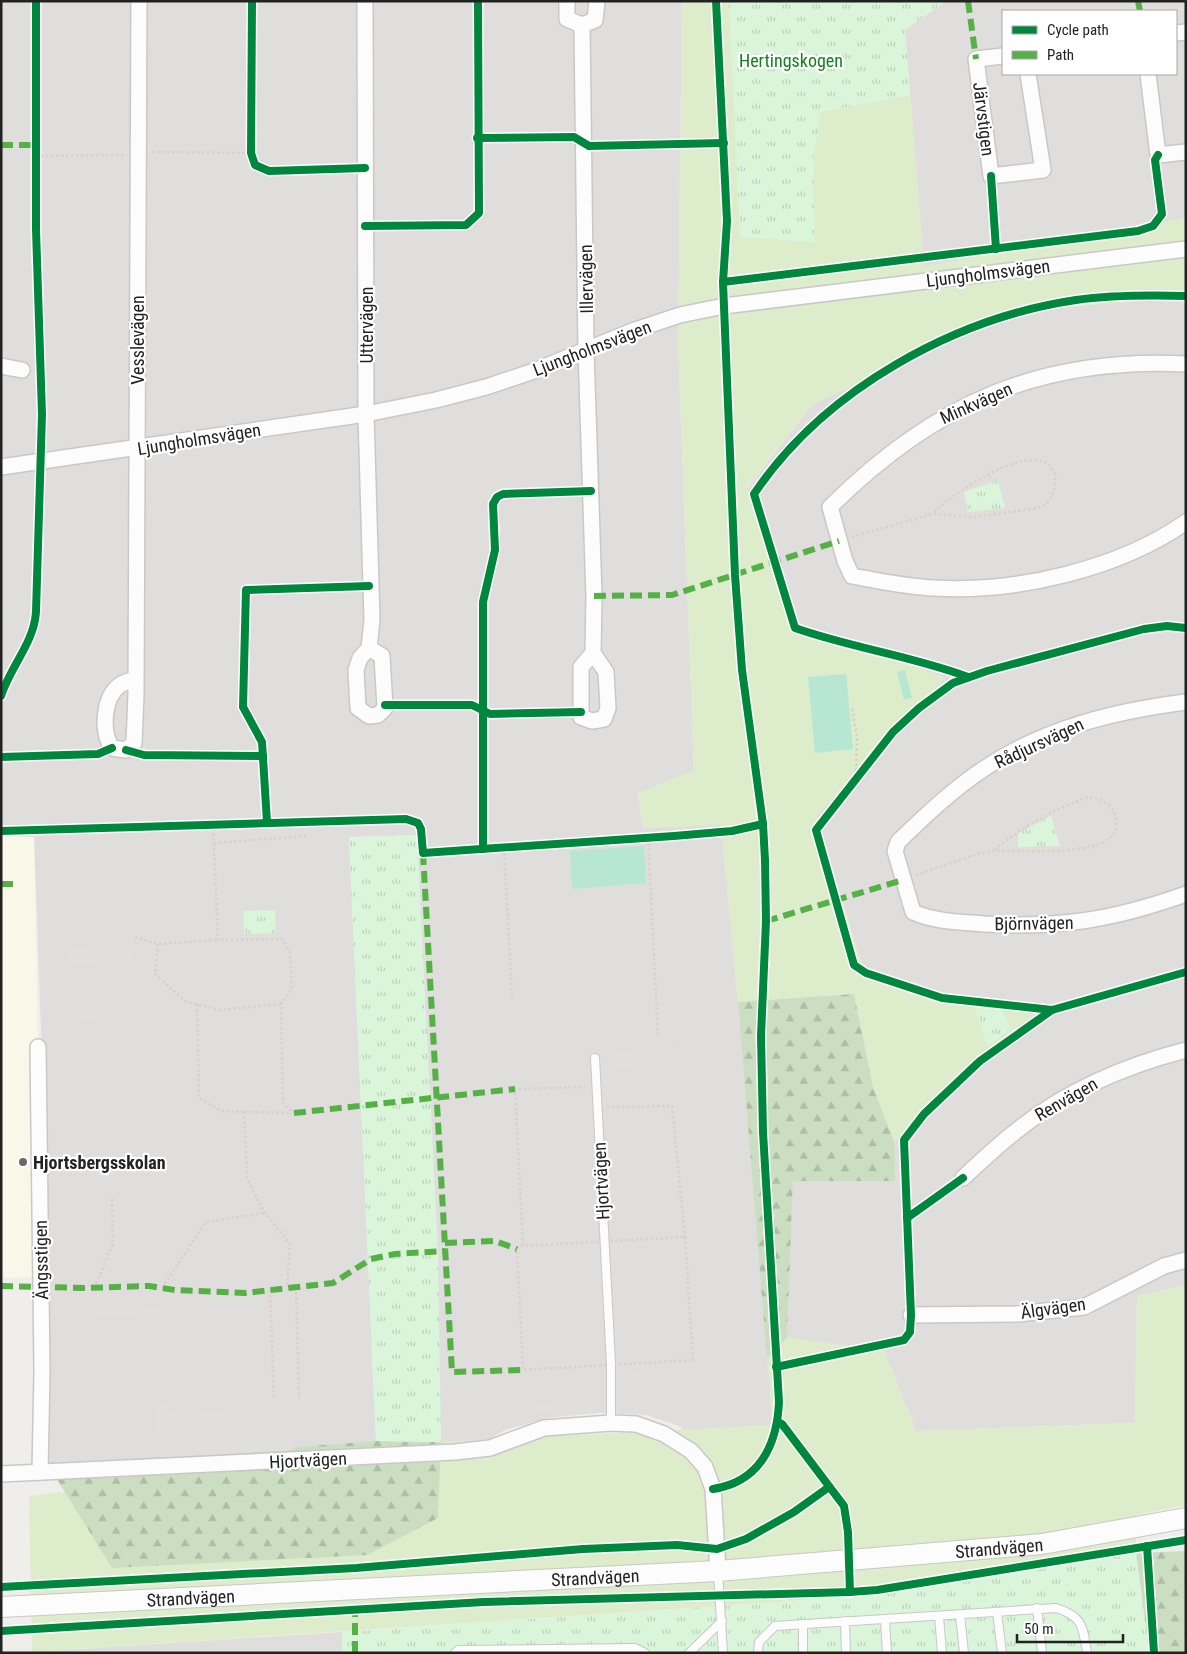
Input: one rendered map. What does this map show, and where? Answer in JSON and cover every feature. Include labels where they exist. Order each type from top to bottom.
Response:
[{"type":"street","name":"Vesslevägen","points":[[135,679],[139,1]]},
{"type":"street","name":"Uttervägen","points":[[365,1],[366,414],[369,586],[372,620],[369,648]]},
{"type":"street","points":[[567,1],[567,19],[582,25],[595,20],[597,1]]},
{"type":"street","name":"Illervägen","points":[[582,25],[586,350],[594,596],[593,653]]},
{"type":"street","name":"Järvstigen","points":[[1002,56],[976,59],[991,176],[1043,170],[1028,75]]},
{"type":"street","points":[[1148,75],[1158,155],[1186,152]]},
{"type":"street","name":"Ljungholmsvägen","points":[[1,467],[366,414],[486,387],[680,315],[724,306],[1186,249]]},
{"type":"street","name":"Minkvägen","points":[[839,541],[830,507],[894,449],[926,427],[966,405],[1021,383],[1100,365],[1186,364]]},
{"type":"street","points":[[1,366],[22,370]]},
{"type":"street","points":[[839,541],[852,576],[935,588],[980,588],[1030,582],[1074,573],[1132,551],[1186,522]]},
{"type":"street","name":"Rådjursvägen","points":[[903,880],[895,851],[898,842],[938,804],[986,768],[1036,740],[1092,719],[1147,707],[1186,702]]},
{"type":"street","name":"Björnvägen","points":[[903,880],[913,912],[921,916],[965,922],[1025,926],[1064,925],[1103,918],[1142,910],[1186,894]]},
{"type":"street","name":"Ängsstigen","points":[[38,1047],[42,1371],[40,1472]]},
{"type":"street","name":"Renvägen","points":[[963,1178],[1014,1132],[1072,1093],[1118,1071],[1186,1050]]},
{"type":"street","name":"Älgvägen","points":[[911,1314],[1016,1314],[1084,1307],[1164,1266],[1186,1260]]},
{"type":"street","name":"Hjortvägen","points":[[1,1474],[455,1452],[490,1448],[544,1428],[611,1423],[636,1424],[664,1434],[691,1451],[704,1467],[712,1489],[718,1571]]},
{"type":"street","name":"Strandvägen","points":[[1,1607],[718,1571],[1042,1544],[1186,1518]]},
{"type":"lane","name":"Hjortvägen","points":[[596,1058],[611,1364],[611,1423]]},
{"type":"lane","points":[[718,1571],[723,1653]]},
{"type":"lane","points":[[1037,1608],[1042,1653]]},
{"type":"lane","points":[[758,1653],[760,1642],[775,1626],[1056,1608],[1078,1618],[1084,1629],[1087,1653]]},
{"type":"lane","points":[[997,1612],[1002,1653]]},
{"type":"lane","points":[[960,1615],[964,1653]]},
{"type":"lane","points":[[939,1616],[942,1653]]},
{"type":"lane","points":[[885,1620],[887,1653]]},
{"type":"lane","points":[[689,1653],[722,1621]]},
{"type":"lane","points":[[845,1621],[846,1653]]},
{"type":"lane","points":[[803,1624],[803,1653]]},
{"type":"lane","points":[[455,1653],[458,1650],[598,1650],[635,1648],[645,1653]]},
{"type":"path","points":[[839,541],[932,514],[976,517],[1038,508],[1047,503],[1053,495],[1055,474],[1045,462],[1036,458],[1024,460],[964,489],[946,501],[932,514]]},
{"type":"path","points":[[852,709],[857,738],[856,778]]},
{"type":"path","points":[[903,880],[992,851],[1054,851],[1106,842],[1115,833],[1118,824],[1113,808],[1105,802],[1089,797],[1046,815],[1016,832],[992,851]]},
{"type":"path","points":[[213,823],[218,940]]},
{"type":"path","points":[[214,843],[308,836]]},
{"type":"path","points":[[648,838],[658,1038]]},
{"type":"path","points":[[504,848],[512,999]]},
{"type":"path","points":[[135,937],[158,944],[218,940],[282,939],[290,953],[292,989],[281,1004],[283,1103],[294,1113],[221,1110],[199,1098],[196,1004]]},
{"type":"path","points":[[158,944],[155,974],[185,1001],[220,1010],[281,1004]]},
{"type":"path","points":[[523,1245],[515,1089],[597,1086]]},
{"type":"path","points":[[598,1107],[672,1106],[685,1237],[693,1360],[523,1370],[517,1249],[523,1245],[605,1243],[685,1237]]},
{"type":"path","points":[[244,1112],[247,1178],[265,1213],[290,1245],[287,1288]]},
{"type":"path","points":[[94,1288],[113,1244],[112,1198]]},
{"type":"path","points":[[162,1288],[206,1222],[265,1213]]},
{"type":"path","points":[[296,1287],[299,1398]]},
{"type":"path","points":[[270,1290],[274,1399]]},
{"type":"shaded area","points":[[1,1],[682,1],[678,344],[694,771],[638,793],[643,828],[721,824],[740,1025],[773,1425],[683,1430],[679,1426],[646,1415],[598,1413],[547,1418],[505,1430],[487,1440],[441,1442],[417,835],[349,837],[376,1441],[48,1465],[50,1277],[34,837],[1,836]]},
{"type":"shaded area","points":[[946,1],[1186,1],[1186,218],[924,267],[905,30]]},
{"type":"shaded area","points":[[1179,296],[1186,297],[1186,1285],[1137,1296],[1135,1423],[916,1431],[884,1351],[787,1338],[793,1181],[894,1181],[894,1141],[978,1058],[1039,1010],[922,993],[862,965],[816,816],[945,678],[800,624],[747,489],[812,405],[1003,313]]},
{"type":"shaded area","name":"Hjortsbergsskolan","points":[[1,836],[34,837],[38,1047],[50,1277],[1,1278]]},
{"type":"shaded area","points":[[132,942],[134,963],[71,967],[70,946]]},
{"type":"shaded area","points":[[141,1011],[141,1020],[75,1022],[74,1013]]},
{"type":"shaded area","points":[[695,1046],[696,1066],[613,1070],[612,1050]]},
{"type":"shaded area","points":[[160,1306],[161,1316],[76,1320],[76,1310]]},
{"type":"shaded area","points":[[688,1366],[689,1378],[625,1382],[625,1370]]},
{"type":"shaded area","points":[[596,1372],[597,1383],[536,1387],[536,1376]]},
{"type":"shaded area","points":[[596,1399],[597,1411],[534,1414],[533,1402]]},
{"type":"shaded area","points":[[168,1402],[169,1413],[291,1405],[294,1450],[161,1458],[157,1403]]},
{"type":"shaded area","points":[[342,1632],[342,1653],[17,1653]]},
{"type":"green space","points":[[682,1],[729,1],[741,237],[815,242],[813,158],[820,112],[910,95],[924,267],[1186,218],[1186,297],[1003,313],[812,405],[747,488],[800,624],[945,678],[816,816],[862,965],[922,993],[1040,1010],[978,1058],[894,1141],[873,1087],[854,994],[738,1002],[721,825],[643,828],[638,793],[694,770],[678,344]]},
{"type":"green space","name":"Hertingskogen","points":[[729,1],[946,1],[905,30],[910,95],[820,112],[813,158],[815,242],[740,237]]},
{"type":"green space","points":[[998,480],[1005,508],[968,512],[964,492]]},
{"type":"green space","points":[[905,670],[912,698],[904,700],[897,672]]},
{"type":"green space","points":[[846,674],[853,749],[815,753],[808,677]]},
{"type":"green space","points":[[1051,816],[1060,846],[1018,847],[1018,833]]},
{"type":"green space","points":[[417,835],[438,1252],[441,1442],[376,1441],[349,838]]},
{"type":"green space","points":[[644,846],[646,883],[572,889],[570,851]]},
{"type":"green space","points":[[275,910],[276,933],[244,934],[243,911]]},
{"type":"green space","points":[[854,994],[873,1087],[894,1141],[895,1181],[793,1181],[787,1338],[767,1359],[738,1002]]},
{"type":"green space","points":[[975,1007],[1002,1010],[1010,1029],[987,1047]]},
{"type":"green space","points":[[1186,1285],[1186,1505],[1136,1515],[1136,1553],[852,1597],[32,1652],[29,1496],[65,1492],[112,1568],[438,1518],[441,1442],[772,1425],[767,1359],[787,1338],[884,1351],[916,1431],[1135,1423],[1137,1296]]},
{"type":"green space","points":[[376,1441],[441,1442],[438,1518],[367,1555],[112,1568],[48,1465]]},
{"type":"green space","points":[[1186,1551],[1186,1653],[1149,1653],[1136,1553]]},
{"type":"green space","points":[[1136,1553],[1149,1653],[342,1653],[342,1632],[852,1597]]},
{"type":"marked path","points":[[968,1],[976,59]]},
{"type":"marked path","points":[[1138,1],[1140,10]]},
{"type":"marked path","points":[[1,145],[37,145]]},
{"type":"marked path","points":[[594,596],[672,595],[839,541]]},
{"type":"marked path","points":[[423,853],[452,1372],[523,1370]]},
{"type":"marked path","points":[[766,921],[903,880]]},
{"type":"marked path","points":[[1,884],[16,884]]},
{"type":"marked path","points":[[294,1113],[515,1089]]},
{"type":"marked path","points":[[445,1243],[495,1241],[517,1249]]},
{"type":"marked path","points":[[1,1286],[83,1288],[149,1286],[175,1290],[245,1293],[333,1283],[371,1259],[395,1254],[445,1251]]},
{"type":"marked path","points":[[355,1610],[355,1653]]},
{"type":"cycle path","points":[[1,696],[31,634],[36,612],[42,414],[36,229],[36,1]]},
{"type":"cycle path","points":[[252,1],[251,153],[255,165],[269,171],[365,168]]},
{"type":"cycle path","points":[[365,226],[466,225],[479,213],[478,1]]},
{"type":"cycle path","points":[[713,1489],[742,1479],[754,1470],[769,1447],[774,1433],[779,1402],[763,1132],[761,1036],[766,921],[765,860],[763,824],[742,670],[735,575],[723,282],[727,221],[716,1]]},
{"type":"cycle path","points":[[477,138],[574,137],[589,146],[724,143]]},
{"type":"cycle path","points":[[723,282],[1138,231],[1153,226],[1162,214],[1155,160],[1158,155]]},
{"type":"cycle path","points":[[991,176],[996,249]]},
{"type":"cycle path","points":[[968,677],[925,663],[795,628],[754,494],[783,457],[817,422],[854,392],[896,365],[939,342],[984,323],[1030,309],[1076,300],[1103,297],[1186,296]]},
{"type":"cycle path","points":[[483,849],[483,602],[495,550],[493,504],[497,497],[503,494],[591,491]]},
{"type":"cycle path","points":[[267,822],[262,742],[243,707],[246,590],[369,586]]},
{"type":"cycle path","points":[[1186,628],[1167,626],[1144,629],[987,671],[953,683],[919,708],[893,732],[816,830],[854,965],[866,973],[942,998],[1052,1010],[1186,972]]},
{"type":"cycle path","points":[[385,705],[472,705],[490,714],[581,712]]},
{"type":"cycle path","points":[[1,757],[98,754],[112,748]]},
{"type":"cycle path","points":[[126,750],[144,755],[263,756]]},
{"type":"cycle path","points":[[1,831],[406,819],[418,823],[421,829],[423,853],[674,836],[732,831],[763,824]]},
{"type":"cycle path","points":[[776,1367],[904,1340],[910,1332],[911,1315],[904,1140],[924,1114],[980,1061],[1052,1010]]},
{"type":"cycle path","points":[[907,1218],[963,1178]]},
{"type":"cycle path","points":[[778,1422],[782,1424],[844,1506],[848,1532],[850,1592]]},
{"type":"cycle path","points":[[1,1587],[356,1568],[583,1549],[677,1545],[717,1549],[746,1539],[794,1512],[829,1487]]},
{"type":"cycle path","points":[[1,1631],[484,1602],[877,1590],[1186,1540]]},
{"type":"cycle path","points":[[1147,1546],[1154,1653]]},
{"type":"place","name":"Hjortsbergsskolan","points":[[23,1162]]}]
